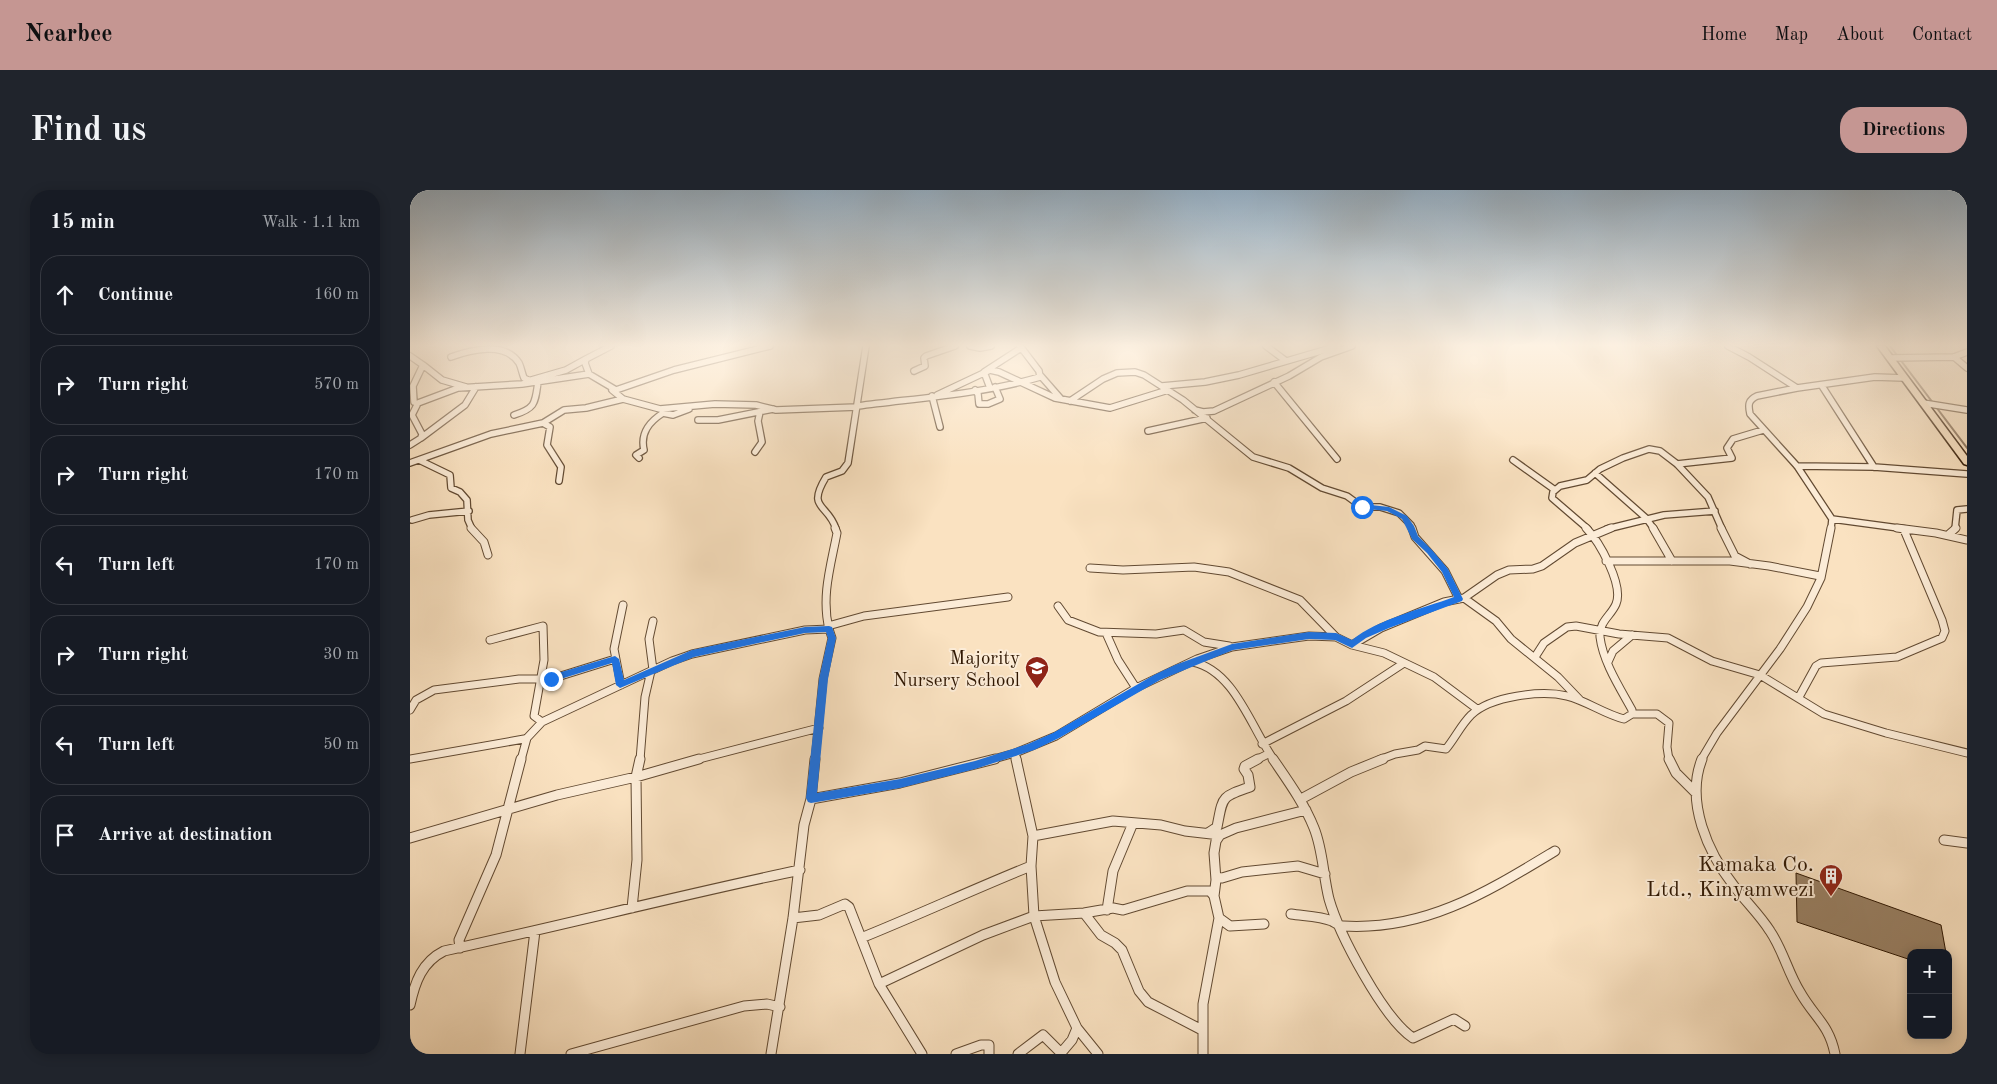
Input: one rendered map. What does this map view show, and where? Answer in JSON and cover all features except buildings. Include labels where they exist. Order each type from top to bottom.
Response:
[{"type":"main road","points":[[1910,386],[1967,462]]},
{"type":"street","points":[[413,386],[412,402],[458,388],[492,386]]},
{"type":"street","points":[[514,415],[529,410],[534,406],[533,386]]},
{"type":"street","points":[[608,386],[623,399],[660,409],[736,404],[756,405],[774,409]]},
{"type":"street","points":[[612,390],[629,386]]},
{"type":"street","points":[[771,1054],[780,1007],[800,870],[804,824],[811,798],[823,679],[832,638],[825,617],[825,599],[837,533],[836,523],[820,508],[817,495],[826,477],[842,471],[848,463],[861,386]]},
{"type":"street","points":[[935,395],[951,386]]},
{"type":"street","points":[[698,420],[718,420],[774,409],[858,406],[1002,386]]},
{"type":"street","points":[[1029,386],[1061,399],[1110,408],[1168,390]]},
{"type":"street","points":[[1050,386],[1061,399]]},
{"type":"street","points":[[1070,401],[1092,386]]},
{"type":"street","points":[[1162,386],[1194,409],[1253,457],[1289,468],[1322,488],[1347,496],[1362,507],[1380,507],[1399,513],[1411,526],[1415,537],[1430,551],[1445,571],[1462,598],[1496,621],[1516,644],[1535,657],[1584,703]]},
{"type":"street","points":[[1148,431],[1205,419],[1214,411],[1265,386]]},
{"type":"street","points":[[1277,386],[1336,459]]},
{"type":"street","points":[[1832,386],[1797,388],[1764,394],[1751,399],[1748,405],[1750,414],[1797,466],[1832,519],[1832,528],[1816,591],[1790,634],[1714,736],[1702,756],[1696,772],[1696,792],[1706,838],[1732,883],[1774,937],[1801,994],[1821,1018],[1833,1038],[1836,1054]]},
{"type":"street","points":[[410,445],[466,405],[476,388]]},
{"type":"street","points":[[975,390],[978,394],[979,404],[984,405],[1000,399],[993,388]]},
{"type":"street","points":[[1824,388],[1874,467]]},
{"type":"street","points":[[935,395],[940,427]]},
{"type":"street","points":[[410,463],[485,435],[543,423],[564,410],[586,408],[623,399]]},
{"type":"street","points":[[421,438],[420,428],[412,415],[415,407],[422,400]]},
{"type":"street","points":[[1923,403],[1967,410]]},
{"type":"street","points":[[639,458],[636,455],[644,450],[642,438],[651,421],[663,413],[673,415],[694,406]]},
{"type":"street","points":[[1194,409],[1203,412],[1214,411]]},
{"type":"street","points":[[755,452],[762,442],[758,421],[760,412]]},
{"type":"street","points":[[543,423],[550,427],[547,445],[561,467],[559,481]]},
{"type":"street","points":[[1677,464],[1732,458],[1727,448],[1733,439],[1763,430]]},
{"type":"street","points":[[1632,714],[1632,710],[1608,662],[1600,630],[1604,620],[1614,609],[1618,598],[1616,582],[1594,535],[1585,525],[1554,500],[1552,495],[1555,490],[1560,486],[1587,480],[1609,463],[1649,449],[1660,452],[1677,464],[1708,497],[1735,556],[1750,564]]},
{"type":"street","points":[[419,460],[450,475],[451,488],[464,496],[469,506],[468,524],[483,540],[488,555]]},
{"type":"street","points":[[1513,460],[1555,490]]},
{"type":"street","points":[[1797,466],[1874,467],[1967,474]]},
{"type":"street","points":[[1596,474],[1646,518],[1672,562]]},
{"type":"street","points":[[1948,535],[1956,529],[1957,510],[1967,509]]},
{"type":"street","points":[[412,520],[429,515],[469,511]]},
{"type":"street","points":[[1352,644],[1363,636],[1386,625],[1462,598],[1503,572],[1536,568],[1581,539],[1646,518],[1714,511]]},
{"type":"street","points":[[1832,519],[1948,535],[1967,540]]},
{"type":"street","points":[[1799,697],[1816,666],[1821,663],[1897,657],[1942,638],[1946,631],[1904,530]]},
{"type":"street","points":[[1606,560],[1638,563],[1718,560],[1788,568],[1820,576]]},
{"type":"street","points":[[1090,568],[1123,570],[1194,567],[1229,572],[1266,585],[1300,600],[1336,636],[1352,644],[1384,654],[1434,677],[1477,709]]},
{"type":"street","points":[[410,759],[524,739],[542,722],[652,670],[692,654],[805,630],[828,628],[864,616],[1008,597]]},
{"type":"street","points":[[620,685],[614,649],[623,605]]},
{"type":"street","points":[[1058,606],[1068,620],[1088,630],[1106,633],[1156,634],[1184,630],[1204,642],[1232,647]]},
{"type":"street","points":[[632,908],[637,860],[636,777],[641,754],[645,696],[652,670],[648,640],[652,621]]},
{"type":"street","points":[[490,640],[534,626],[543,626],[543,660],[534,716],[542,722]]},
{"type":"street","points":[[1535,657],[1544,643],[1567,627],[1576,626],[1632,635],[1668,638],[1712,660],[1760,675],[1799,697],[1824,714],[1967,753]]},
{"type":"street","points":[[1106,633],[1118,660],[1136,688]]},
{"type":"street","points":[[1608,662],[1613,651],[1632,635]]},
{"type":"street","points":[[811,798],[900,783],[975,765],[1015,753],[1056,736],[1136,688],[1192,661],[1232,647],[1309,636],[1336,636]]},
{"type":"street","points":[[410,710],[416,700],[434,690],[519,679],[560,677],[615,659]]},
{"type":"street","points":[[1192,661],[1205,665],[1223,678],[1268,754],[1300,799],[1314,828],[1330,903],[1340,926],[1391,1018],[1409,1037],[1419,1037],[1448,1021],[1454,1020],[1465,1026]]},
{"type":"street","points":[[1262,744],[1346,701],[1404,663]]},
{"type":"street","points":[[1300,799],[1351,772],[1395,754],[1418,750],[1425,746],[1446,749],[1477,709],[1516,697],[1531,695],[1566,696],[1624,719],[1632,714],[1661,714],[1670,723],[1667,749],[1669,759],[1679,777],[1696,792]]},
{"type":"street","points":[[410,838],[557,795],[636,777],[819,728]]},
{"type":"street","points":[[460,948],[459,940],[492,868],[510,808],[524,739]]},
{"type":"street","points":[[1015,753],[1033,836],[1031,866],[1034,916],[1055,982],[1077,1028],[1098,1054]]},
{"type":"street","points":[[1208,834],[1217,827],[1222,802],[1227,795],[1250,787],[1248,775],[1244,769],[1268,754]]},
{"type":"street","points":[[1033,836],[1113,821],[1161,825],[1185,831],[1220,835],[1244,825],[1306,810]]},
{"type":"street","points":[[1107,910],[1113,871],[1133,822]]},
{"type":"street","points":[[1203,1054],[1203,1004],[1219,918],[1214,896],[1216,877],[1215,846],[1220,835]]},
{"type":"street","points":[[1944,840],[1967,843]]},
{"type":"street","points":[[1290,914],[1332,920],[1340,926],[1420,920],[1444,912],[1522,871],[1555,851]]},
{"type":"street","points":[[861,938],[941,906],[982,886],[1031,866]]},
{"type":"street","points":[[1216,877],[1222,878],[1242,872],[1298,866],[1325,874]]},
{"type":"street","points":[[410,1005],[415,984],[427,960],[444,951],[536,931],[677,896],[800,870]]},
{"type":"street","points":[[879,984],[983,935],[1034,916],[1129,908],[1159,897],[1187,890],[1210,890],[1214,896]]},
{"type":"street","points":[[793,918],[819,915],[845,904],[849,907],[879,984],[922,1054]]},
{"type":"street","points":[[1084,913],[1101,935],[1116,943],[1122,950],[1139,991],[1148,1002],[1202,1030]]},
{"type":"street","points":[[1219,918],[1230,926],[1264,924]]},
{"type":"street","points":[[520,1054],[536,931]]},
{"type":"street","points":[[571,1054],[744,1006],[767,1004],[780,1007]]},
{"type":"street","points":[[1018,1054],[1043,1035],[1061,1052],[1072,1040],[1077,1028]]},
{"type":"street","points":[[956,1054],[989,1045],[989,1054]]},
{"type":"waterway","points":[[1920,386],[1967,448]]},
{"type":"place","name":"Majority Nursery School","points":[[1037,689]]},
{"type":"place","name":"Kamaka Co. Ltd., Kinyamwezi","points":[[1831,897]]},
{"type":"route","points":[[551,679],[615,659],[620,685],[692,654],[805,630],[829,629],[832,638],[823,679],[811,798],[900,783],[975,765],[1030,747],[1056,736],[1157,677],[1232,647],[1309,636],[1336,636],[1352,644],[1363,636],[1386,625],[1459,599],[1445,571],[1430,551],[1420,544],[1405,518],[1389,509],[1362,507]]}]
